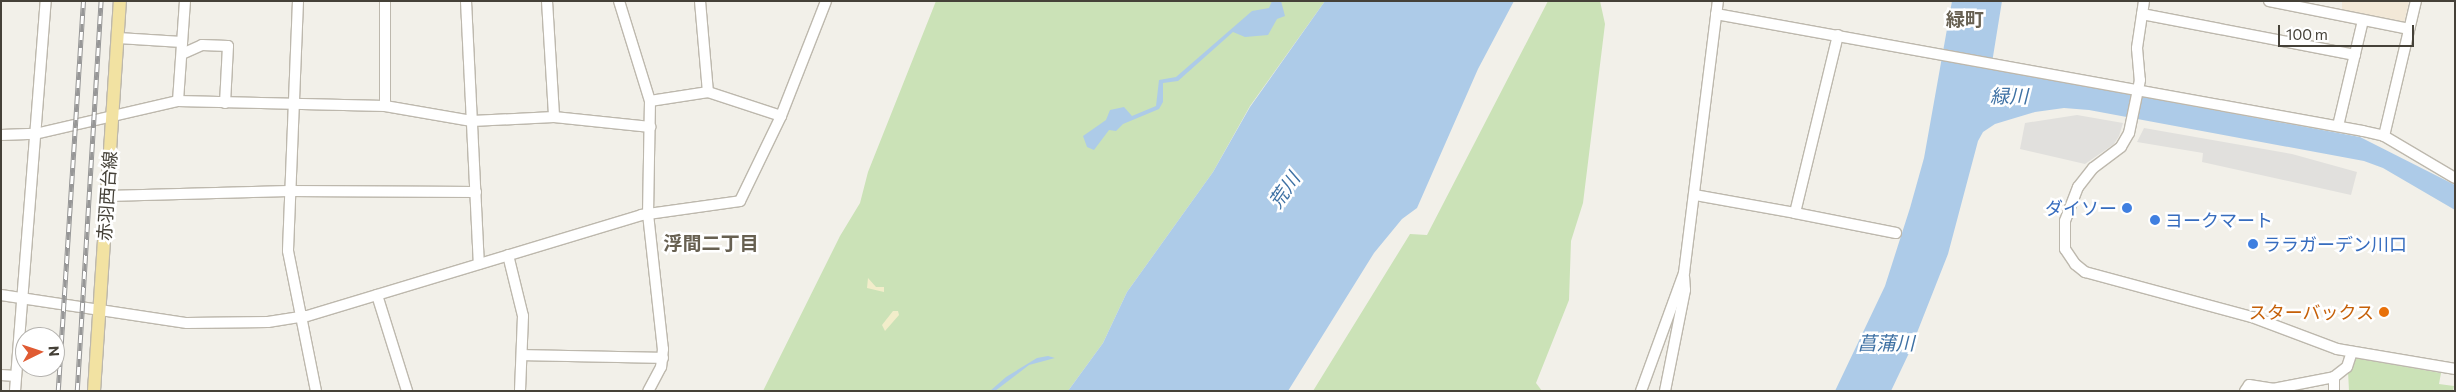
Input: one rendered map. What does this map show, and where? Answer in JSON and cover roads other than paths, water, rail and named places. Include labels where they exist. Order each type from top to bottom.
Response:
[{"type":"main road","name":"赤羽西台線","points":[[94,391],[120,1]]},
{"type":"street","points":[[20,327],[46,1]]},
{"type":"street","points":[[178,102],[185,1]]},
{"type":"street","points":[[298,1],[288,251],[316,391]]},
{"type":"street","points":[[385,1],[385,106]]},
{"type":"street","points":[[466,1],[479,264]]},
{"type":"street","points":[[547,1],[554,116]]},
{"type":"street","points":[[619,1],[650,102],[648,214],[663,358],[648,391]]},
{"type":"street","points":[[700,1],[708,92]]},
{"type":"street","points":[[1,294],[203,324],[252,323],[301,317],[648,214],[740,201],[781,116],[826,1]]},
{"type":"street","points":[[1665,391],[1685,290],[1684,273],[1718,1]]},
{"type":"street","points":[[2144,1],[2137,48],[2138,91],[2133,121],[2127,140],[2093,168],[2073,198],[2063,235],[2065,249],[2075,264],[2085,272],[2252,318],[2352,352],[2455,369]]},
{"type":"street","points":[[2269,1],[2409,29]]},
{"type":"street","points":[[2384,136],[2416,1]]},
{"type":"street","points":[[1716,14],[2338,126],[2384,136],[2455,178]]},
{"type":"street","points":[[2142,14],[2355,55]]},
{"type":"street","points":[[2338,126],[2363,20]]},
{"type":"street","points":[[1795,213],[1838,35]]},
{"type":"street","points":[[118,38],[182,42]]},
{"type":"street","points":[[182,54],[202,44],[228,46],[225,103]]},
{"type":"street","points":[[650,102],[708,92],[781,116]]},
{"type":"street","points":[[1,135],[35,134],[178,102],[385,106],[472,121],[554,116],[650,127]]},
{"type":"street","points":[[107,196],[289,191],[476,192]]},
{"type":"street","points":[[1695,195],[1896,233]]},
{"type":"street","points":[[508,255],[523,316],[523,356],[520,391]]},
{"type":"street","points":[[1641,391],[1684,273]]},
{"type":"street","points":[[377,295],[407,391]]},
{"type":"street","points":[[2245,391],[2249,386],[2273,390],[2334,377],[2347,367],[2352,352]]},
{"type":"street","points":[[523,356],[663,358]]},
{"type":"street","points":[[1,375],[15,376]]},
{"type":"street","points":[[15,391],[16,377]]},
{"type":"street","points":[[2334,377],[2334,391]]},
{"type":"water","points":[[1272,1],[1281,1],[1285,16],[1277,19],[1268,35],[1245,37],[1233,32],[1178,81],[1163,83],[1163,102],[1159,109],[1123,124],[1116,131],[1109,130],[1094,150],[1087,147],[1083,136],[1106,120],[1110,110],[1124,107],[1132,116],[1156,106],[1159,80],[1176,77],[1252,11],[1269,8]]},
{"type":"water","name":"荒川","points":[[1325,1],[1514,1],[1478,69],[1417,208],[1402,219],[1374,253],[1288,391],[1068,391],[1103,343],[1127,292],[1213,172],[1250,107]]},
{"type":"water","name":"菖蒲川","points":[[1952,1],[2002,1],[1991,69],[2360,137],[2455,185],[2455,210],[2383,168],[2364,161],[2089,110],[2064,108],[2035,112],[1995,124],[1983,132],[1978,141],[1948,254],[1909,353],[1891,391],[1835,391],[1885,286],[1910,208],[1924,158]]},
{"type":"water","points":[[1048,356],[1055,358],[1029,365],[995,391],[990,391],[1006,377],[1037,358]]},
{"type":"railway","points":[[58,391],[83,1]]},
{"type":"railway","points":[[77,391],[101,1]]},
{"type":"place","name":"ダイソー","points":[[2127,208]]},
{"type":"place","name":"ヨークマート","points":[[2155,220]]},
{"type":"place","name":"ララガーデン川口","points":[[2253,244]]},
{"type":"place","name":"スターバックス","points":[[2384,312]]},
{"type":"district","name":"緑町","points":[[1965,19]]},
{"type":"district","name":"浮間二丁目","points":[[711,243]]},
{"type":"water label","name":"緑川","points":[[2009,96]]}]
